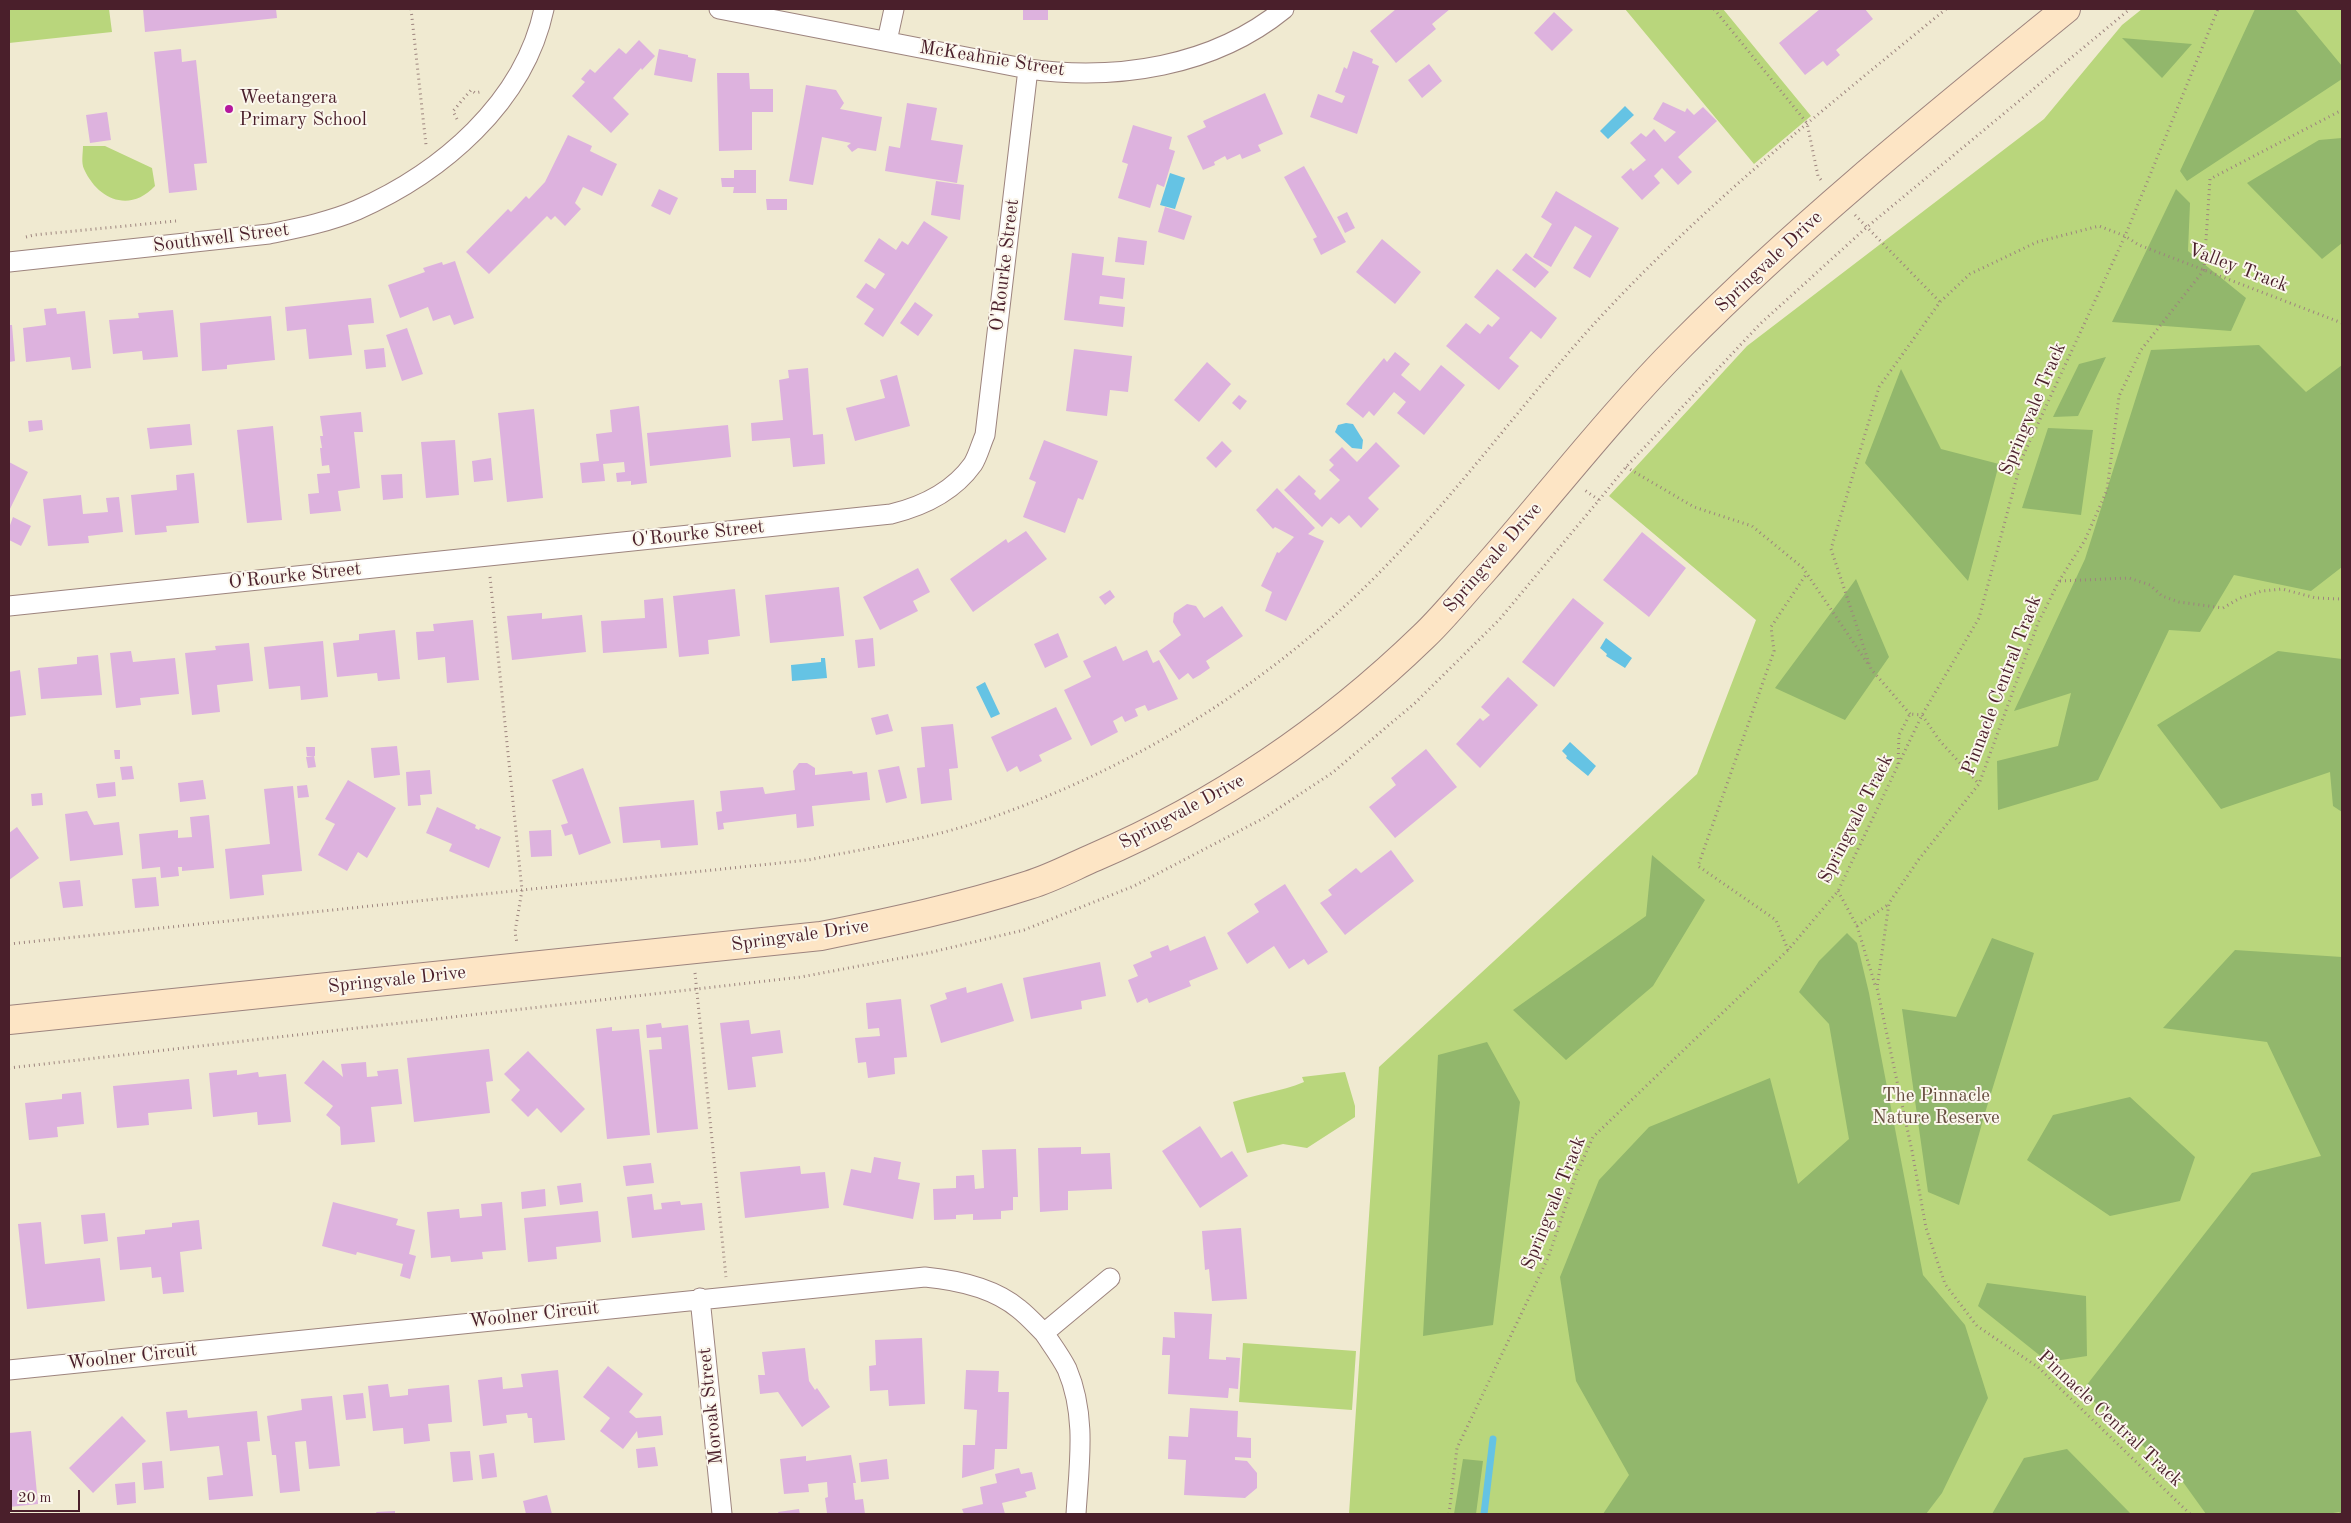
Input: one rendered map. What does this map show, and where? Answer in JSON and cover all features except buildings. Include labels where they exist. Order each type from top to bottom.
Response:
[{"type":"main road","name":"Springvale Drive","points":[[9,1020],[821,936],[918,917],[1033,884],[1153,832],[1243,780],[1333,718],[1426,635],[1510,540],[1626,402],[1681,344],[1793,237],[2066,9]]},
{"type":"street","name":"Southwell Street","points":[[9,262],[269,234],[354,211],[380,199],[429,170],[472,134],[490,114],[506,93],[531,48],[541,25],[544,9]]},
{"type":"street","name":"McKeahnie Street","points":[[719,9],[1028,69],[1106,74],[1157,67],[1183,61],[1231,42],[1284,9]]},
{"type":"street","points":[[887,41],[894,9]]},
{"type":"street","name":"O'Rourke Street","points":[[9,606],[891,514],[925,504],[953,486],[974,462],[985,435],[1028,69]]},
{"type":"street","name":"Woolner Circuit","points":[[9,1370],[700,1298],[925,1277],[946,1278],[985,1289],[1018,1308],[1044,1334],[1066,1368],[1079,1407],[1082,1427],[1076,1514]]},
{"type":"street","points":[[1044,1334],[1110,1278]]},
{"type":"street","name":"Moroak Street","points":[[700,1298],[722,1514]]},
{"type":"path","points":[[411,9],[426,153]]},
{"type":"path","points":[[1714,9],[1807,123],[1818,176],[1940,302]]},
{"type":"path","points":[[9,944],[808,860],[904,841],[970,824],[1033,802],[1104,770],[1171,736],[1311,638],[1376,576],[1444,502],[1594,325],[1684,235],[1807,123],[1946,9]]},
{"type":"path","points":[[9,1068],[697,989],[856,968],[928,954],[1024,930],[1134,886],[1264,818],[1332,773],[1413,705],[1499,620],[1626,466],[1760,324],[1867,227],[2130,9]]},
{"type":"path","name":"Springvale Track","points":[[1449,1514],[1457,1448],[1548,1258],[1576,1173],[1593,1137],[1788,950],[1838,891],[1922,715],[1979,618],[2022,458],[2125,236],[2218,9]]},
{"type":"path","points":[[457,122],[453,111],[471,90],[475,93],[485,90]]},
{"type":"path","points":[[2204,270],[2210,179],[2342,110]]},
{"type":"path","points":[[17,240],[34,235],[170,220],[179,222]]},
{"type":"path","name":"Valley Track","points":[[1872,669],[1831,549],[1879,386],[1940,302],[1970,274],[2038,242],[2099,226],[2125,236],[2139,245],[2342,323]]},
{"type":"path","name":"Pinnacle Central Track","points":[[2190,1514],[2038,1367],[1977,1326],[1945,1284],[1926,1228],[1912,1151],[1877,988],[1889,904],[1919,859],[1980,784],[2038,623],[2059,582],[2085,540],[2107,490],[2119,396],[2141,350],[2204,270]]},
{"type":"path","points":[[1626,466],[1694,507],[1752,526],[1807,574],[1872,669],[1910,714],[1922,715],[1940,741],[1980,784]]},
{"type":"path","points":[[1564,476],[1599,500]]},
{"type":"path","points":[[488,556],[522,890],[515,932],[520,967]]},
{"type":"path","points":[[1788,950],[1776,920],[1698,866],[1774,651],[1771,627],[1807,574]]},
{"type":"path","points":[[2059,582],[2129,578],[2150,584],[2162,596],[2180,602],[2222,608],[2240,598],[2262,591],[2282,589],[2316,598],[2342,598]]},
{"type":"path","points":[[1898,767],[1899,735],[1910,714]]},
{"type":"path","points":[[1838,891],[1857,926],[1877,988]]},
{"type":"path","points":[[1857,926],[1889,904]]},
{"type":"path","points":[[692,950],[728,1296]]},
{"type":"green space","points":[[9,9],[109,9],[112,32],[9,43]]},
{"type":"green space","points":[[1625,9],[1723,9],[1811,116],[1754,164]]},
{"type":"green space","name":"The Pinnacle Nature Reserve","points":[[2142,9],[2342,9],[2342,1514],[1349,1514],[1379,1067],[1697,774],[1756,620],[1609,496],[1747,346],[2044,119],[2122,25]]},
{"type":"green space","points":[[2255,9],[2295,9],[2342,66],[2342,79],[2187,181],[2180,171]]},
{"type":"green space","points":[[2122,38],[2192,44],[2162,78]]},
{"type":"green space","points":[[2342,138],[2342,243],[2322,259],[2247,183],[2319,140]]},
{"type":"green space","points":[[83,146],[105,146],[152,168],[155,186],[135,199],[125,201],[106,195],[97,189],[83,167]]},
{"type":"green space","points":[[2176,189],[2190,203],[2188,251],[2246,298],[2231,331],[2112,322]]},
{"type":"green space","points":[[2259,345],[2306,392],[2342,365],[2342,567],[2311,591],[2234,575],[2200,632],[2169,630],[2098,780],[1998,810],[1997,761],[2058,746],[2071,693],[2014,711],[2085,559],[2151,350]]},
{"type":"green space","points":[[2106,357],[2078,416],[2053,417],[2079,364]]},
{"type":"green space","points":[[1901,369],[1941,449],[1999,464],[1968,581],[1865,463]]},
{"type":"green space","points":[[2048,428],[2093,430],[2081,515],[2022,508]]},
{"type":"green space","points":[[1856,579],[1889,657],[1845,720],[1775,688]]},
{"type":"green space","points":[[2278,651],[2342,659],[2342,812],[2333,806],[2330,772],[2221,809],[2157,725]]},
{"type":"green space","points":[[1652,855],[1705,900],[1653,986],[1566,1060],[1513,1010],[1646,916]]},
{"type":"green space","points":[[1847,933],[1857,943],[1869,993],[1923,1275],[1965,1325],[1988,1398],[1942,1493],[1926,1514],[1603,1514],[1629,1475],[1576,1381],[1560,1277],[1599,1180],[1649,1127],[1770,1078],[1798,1184],[1849,1139],[1829,1024],[1799,992],[1819,961]]},
{"type":"green space","points":[[1992,938],[2034,953],[1959,1205],[1928,1192],[1902,1009],[1956,1017]]},
{"type":"green space","points":[[2235,950],[2342,957],[2342,1514],[2339,1512],[2327,1514],[2206,1514],[2183,1482],[2082,1391],[2252,1173],[2321,1156],[2267,1042],[2163,1028]]},
{"type":"green space","points":[[1487,1042],[1520,1102],[1493,1325],[1423,1336],[1438,1055]]},
{"type":"green space","points":[[1345,1072],[1355,1106],[1355,1117],[1307,1148],[1283,1144],[1247,1153],[1233,1102],[1304,1082],[1302,1077]]},
{"type":"green space","points":[[2130,1097],[2195,1157],[2180,1201],[2110,1216],[2027,1160],[2053,1115]]},
{"type":"green space","points":[[1987,1283],[2086,1296],[2087,1356],[2048,1362],[1978,1306]]},
{"type":"green space","points":[[1243,1343],[1356,1351],[1352,1410],[1239,1402]]},
{"type":"green space","points":[[2067,1449],[2131,1514],[1992,1514],[2024,1458]]},
{"type":"green space","points":[[1463,1459],[1483,1461],[1476,1514],[1454,1514]]},
{"type":"water","points":[[1625,106],[1634,115],[1608,139],[1600,131]]},
{"type":"water","points":[[1170,173],[1185,178],[1175,209],[1160,205]]},
{"type":"water","points":[[1353,424],[1363,440],[1362,449],[1352,448],[1335,432],[1338,425]]},
{"type":"water","points":[[1606,638],[1632,658],[1625,668],[1606,656],[1607,654],[1600,648]]},
{"type":"water","points":[[821,658],[825,658],[827,678],[792,681],[791,665],[821,662]]},
{"type":"water","points":[[985,682],[1000,714],[991,718],[976,687]]},
{"type":"water","points":[[1570,742],[1596,766],[1588,776],[1566,758],[1567,756],[1562,751]]},
{"type":"waterway","points":[[1484,1514],[1493,1439]]},
{"type":"place","name":"Weetangera Primary School","points":[[229,109]]}]
